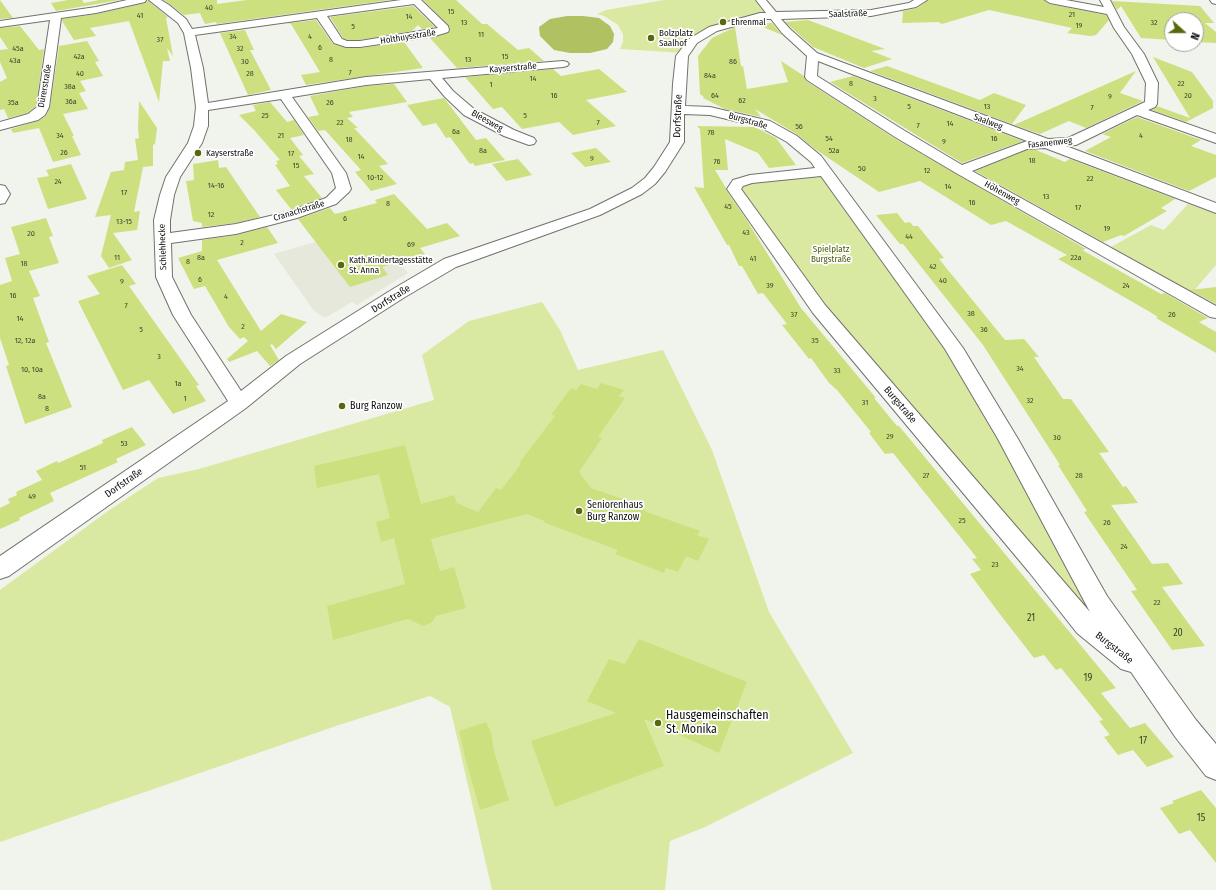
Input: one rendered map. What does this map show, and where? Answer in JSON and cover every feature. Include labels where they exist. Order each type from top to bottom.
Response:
[{"type":"street","points":[[0,24],[56,17],[141,0]]},
{"type":"street","name":"Schlehhecke","points":[[154,0],[182,21],[190,33],[197,68],[202,107],[201,126],[195,143],[173,177],[167,195],[162,220],[164,277],[182,315],[239,403]]},
{"type":"street","name":"Saalweg","points":[[760,0],[786,31],[813,55],[1216,208]]},
{"type":"street","name":"Saalstraße","points":[[773,15],[872,13],[912,5],[922,0]]},
{"type":"street","points":[[1050,0],[1112,12]]},
{"type":"street","name":"Fasanenweg","points":[[961,170],[1025,145],[1072,142],[1151,104],[1152,83],[1138,54],[1119,28],[1105,0]]},
{"type":"street","name":"Holthuysstraße","points":[[190,33],[320,14],[416,1],[443,26],[444,30],[435,33],[360,44],[346,44],[338,41],[320,14]]},
{"type":"street","name":"Dorfstraße","points":[[0,569],[239,403],[293,360],[399,293],[450,263],[595,212],[637,191],[650,181],[660,169],[677,142],[678,84],[682,56],[694,41],[713,29],[743,20],[773,15]]},
{"type":"street","name":"Dürerstraße","points":[[0,126],[33,116],[40,112],[43,107],[56,17]]},
{"type":"street","name":"Höhenweg","points":[[813,55],[811,77],[900,134],[961,170],[1216,313]]},
{"type":"street","name":"Kayserstraße","points":[[202,107],[366,81],[563,64]]},
{"type":"street","name":"Bleesweg","points":[[433,75],[449,94],[470,112],[509,133],[529,141]]},
{"type":"street","name":"Cranachstraße","points":[[163,239],[236,229],[292,215],[331,201],[344,190],[339,173],[284,95]]},
{"type":"street","name":"Burgstraße","points":[[678,110],[710,111],[765,124],[792,139],[816,159],[954,348],[1008,439],[1098,603],[1186,729],[1216,766]]},
{"type":"street","points":[[1137,111],[1216,139]]},
{"type":"street","name":"Burgstraße","points":[[825,171],[750,179],[738,183],[734,188],[736,193],[819,309],[1037,565],[1086,626],[1149,676]]},
{"type":"street","points":[[0,189],[3,194],[0,200]]},
{"type":"shaded area","points":[[567,16],[599,18],[610,26],[614,34],[613,42],[607,49],[590,53],[570,53],[554,50],[540,36],[539,27],[550,19]]},
{"type":"shaded area","name":"Kath.Kindertagesstätte St. Anna","points":[[370,226],[408,273],[357,305],[352,302],[325,318],[314,311],[274,254]]},
{"type":"green space","points":[[664,0],[761,0],[773,15],[713,29],[684,53],[620,49],[623,42],[623,34],[618,25],[604,16],[597,14],[606,10]]},
{"type":"green space","name":"Spielplatz Burgstraße","points":[[825,171],[954,348],[1098,603],[1086,625],[921,429],[736,193],[738,183]]},
{"type":"green space","points":[[1188,204],[1216,214],[1216,265],[1192,293],[1109,248],[1151,225],[1164,230]]},
{"type":"green space","points":[[542,302],[560,330],[578,370],[663,350],[712,450],[769,612],[853,753],[705,827],[670,841],[665,890],[492,890],[450,707],[430,696],[339,725],[0,842],[0,590],[108,511],[158,478],[199,469],[434,400],[422,355],[469,321]]},
{"type":"building","points":[[0,0],[13,18],[0,19]]},
{"type":"building","points":[[68,0],[82,0],[84,3],[99,0],[120,0],[56,11],[51,3]]},
{"type":"building","points":[[147,0],[168,17],[166,18],[173,56],[167,48],[170,61],[163,61],[159,102],[129,21],[90,28],[96,36],[74,40],[62,21],[62,19],[96,14],[145,3]]},
{"type":"building","points":[[164,0],[217,0],[217,4],[247,0],[390,0],[217,24],[216,22],[205,24],[200,13],[184,15]]},
{"type":"building","points":[[423,0],[456,0],[482,24],[487,24],[518,50],[529,48],[544,61],[457,68],[430,38],[448,33],[450,31],[449,26]]},
{"type":"building","points":[[928,0],[1044,0],[1050,4],[1106,15],[1109,20],[1096,35],[1091,36],[1067,33],[1072,28],[989,10],[942,24],[938,22],[902,23],[903,11],[917,8]]},
{"type":"building","points":[[1112,1],[1200,6],[1214,23],[1205,23],[1216,32],[1216,43],[1204,42],[1204,12],[1164,12],[1164,39],[1141,38],[1121,6],[1117,10]]},
{"type":"building","points":[[413,6],[435,27],[422,29],[418,25],[412,31],[360,40],[347,40],[343,38],[330,17]]},
{"type":"building","points":[[316,20],[333,44],[346,48],[360,48],[404,42],[423,68],[306,85],[301,75],[320,72],[291,24],[288,23]]},
{"type":"building","points":[[808,20],[885,49],[871,51],[892,59],[864,68],[813,47],[785,22]]},
{"type":"building","points":[[772,23],[782,35],[756,24]]},
{"type":"building","points":[[20,26],[39,50],[44,49],[36,106],[27,113],[8,118],[4,109],[0,110],[0,82],[7,78],[0,62],[0,50],[8,49],[0,37],[0,28]]},
{"type":"building","points":[[735,27],[741,66],[743,66],[747,89],[788,82],[781,61],[804,76],[806,81],[894,138],[1086,249],[1082,250],[1161,294],[1165,293],[1208,318],[1199,322],[1216,332],[1216,353],[1156,318],[1158,317],[1150,312],[1058,259],[1067,255],[1006,221],[991,225],[920,181],[879,192],[815,149],[798,135],[755,109],[761,117],[725,109],[703,98],[704,97],[700,94],[698,56],[712,38]]},
{"type":"building","points":[[245,30],[254,50],[250,50],[271,90],[248,95],[220,33]]},
{"type":"building","points":[[87,41],[99,61],[95,62],[103,76],[80,81],[86,91],[79,93],[88,109],[63,114],[74,136],[72,136],[81,155],[53,162],[39,128],[13,133],[11,129],[38,121],[46,116],[50,107],[59,46]]},
{"type":"building","points":[[1153,57],[1192,72],[1213,101],[1213,108],[1186,122],[1152,110],[1157,106],[1190,118]]},
{"type":"building","points":[[887,66],[980,100],[994,93],[1026,105],[1012,124],[870,71]]},
{"type":"building","points":[[553,69],[561,76],[599,69],[627,92],[586,100],[616,126],[573,135],[559,122],[522,129],[502,107],[493,109],[465,77]]},
{"type":"building","points":[[1136,71],[1120,93],[1143,101],[1086,128],[1069,121],[1040,134],[1014,125]]},
{"type":"building","points":[[853,76],[1023,141],[962,163],[830,82]]},
{"type":"building","points":[[394,84],[407,102],[349,112],[353,117],[347,118],[358,128],[354,128],[388,164],[379,166],[397,184],[371,191],[355,172],[361,170],[325,130],[318,131],[308,117],[319,115],[310,96],[366,86]]},
{"type":"building","points":[[444,98],[476,140],[486,138],[505,160],[475,166],[473,163],[470,164],[450,137],[446,138],[436,123],[423,126],[407,105]]},
{"type":"building","points":[[139,101],[157,128],[155,144],[153,145],[153,166],[143,167],[134,212],[140,211],[137,230],[113,233],[132,260],[109,268],[101,256],[111,215],[95,217],[111,172],[124,170],[125,162],[138,160],[135,139],[139,138]]},
{"type":"building","points":[[270,102],[287,122],[294,120],[304,135],[290,138],[303,155],[299,156],[314,174],[304,176],[322,198],[291,209],[276,190],[290,186],[275,165],[278,164],[276,161],[280,160],[239,115],[256,111],[253,105]]},
{"type":"building","points":[[1137,117],[1201,140],[1191,146],[1216,155],[1216,177],[1189,191],[1085,151],[1111,137],[1102,134]]},
{"type":"building","points":[[697,126],[755,127],[776,138],[796,165],[769,168],[758,153],[725,139],[728,170],[715,170],[726,190],[746,219],[801,308],[876,398],[874,398],[897,426],[899,426],[1116,688],[1101,693],[1130,728],[1145,723],[1174,757],[1147,767],[1133,750],[1118,755],[1104,737],[1110,735],[1099,721],[1103,720],[1061,668],[1056,670],[1044,655],[1034,658],[999,613],[970,574],[981,570],[972,559],[977,558],[893,453],[885,454],[869,433],[871,432],[837,390],[829,383],[811,358],[809,359],[782,325],[787,324],[763,293],[758,294],[742,266],[739,266],[729,245],[727,245],[694,187],[704,188],[700,129]]},
{"type":"building","points":[[596,148],[611,162],[585,167],[571,153]]},
{"type":"building","points":[[1027,150],[1036,150],[1065,162],[1070,159],[1175,199],[1161,208],[1167,211],[1124,236],[1121,235],[1103,242],[975,171]]},
{"type":"building","points":[[518,159],[532,175],[506,181],[492,164]]},
{"type":"building","points":[[218,160],[219,168],[226,167],[260,217],[236,223],[202,227],[202,223],[193,221],[186,181],[194,180],[193,164]]},
{"type":"building","points":[[71,164],[87,199],[48,209],[37,178],[49,176],[46,170]]},
{"type":"building","points":[[394,194],[427,229],[447,223],[460,236],[420,248],[425,254],[382,267],[388,275],[350,287],[298,219],[330,208],[335,214],[377,203],[375,200]]},
{"type":"building","points":[[897,213],[905,223],[910,222],[913,226],[918,226],[944,258],[939,259],[1005,340],[1024,339],[1039,357],[1034,357],[1063,399],[1071,399],[1109,452],[1099,453],[1123,487],[1126,486],[1138,503],[1111,505],[1152,564],[1168,563],[1183,584],[1162,587],[1205,646],[1172,650],[1131,591],[1137,590],[1084,512],[1087,511],[1058,465],[1060,465],[983,345],[903,244],[900,244],[876,215]]},
{"type":"building","points":[[46,218],[53,236],[49,237],[59,263],[29,271],[40,296],[33,298],[49,342],[46,343],[72,407],[25,424],[6,366],[9,365],[0,338],[0,285],[12,281],[5,258],[20,254],[11,227]]},
{"type":"building","points":[[267,227],[278,243],[217,260],[261,331],[281,314],[307,322],[276,349],[272,344],[270,345],[279,360],[270,366],[257,351],[229,362],[227,359],[248,341],[244,337],[240,339],[229,327],[205,286],[194,289],[178,258],[202,251],[202,240],[236,235]]},
{"type":"building","points":[[122,265],[136,284],[129,286],[199,385],[196,386],[206,401],[173,414],[149,380],[123,390],[78,301],[100,294],[87,276]]},
{"type":"building","points":[[1216,287],[1216,304],[1190,290]]},
{"type":"building","name":"Seniorenhaus Burg Ranzow","points":[[601,383],[624,390],[619,396],[625,398],[598,437],[602,438],[579,472],[591,488],[632,502],[647,512],[700,531],[697,535],[709,539],[698,561],[686,556],[678,572],[666,568],[664,573],[615,554],[618,550],[545,523],[544,521],[527,514],[431,539],[440,571],[454,567],[466,608],[436,616],[431,623],[423,626],[408,619],[333,640],[327,606],[405,584],[394,538],[381,542],[376,522],[390,518],[379,474],[317,488],[314,466],[405,445],[421,504],[454,495],[457,503],[478,512],[496,488],[501,490],[521,464],[520,462],[555,416],[551,415],[571,388],[576,390],[581,384],[597,389]]},
{"type":"building","points":[[132,427],[146,445],[116,459],[118,462],[50,493],[54,501],[19,518],[20,520],[0,529],[0,508],[10,503],[8,499],[17,495],[16,492],[42,480],[36,471],[103,443],[102,440]]},
{"type":"building","name":"Hausgemeinschaften St. Monika","points":[[639,639],[747,682],[719,753],[644,719],[664,766],[555,807],[531,741],[616,713],[587,701],[609,659],[625,664]]},
{"type":"building","points":[[486,722],[491,732],[494,751],[509,800],[480,810],[459,731]]},
{"type":"building","points":[[1201,790],[1216,808],[1216,863],[1190,830],[1179,834],[1160,808],[1174,803],[1172,801]]},
{"type":"place","name":"Ehrenmal","points":[[723,22]]},
{"type":"place","name":"Bolzplatz Saalhof","points":[[651,38]]},
{"type":"place","name":"Kayserstraße","points":[[198,153]]},
{"type":"place","name":"Kath.Kindertagesstätte St. Anna","points":[[341,265]]},
{"type":"place","name":"Burg Ranzow","points":[[342,406]]},
{"type":"place","name":"Seniorenhaus Burg Ranzow","points":[[579,511]]},
{"type":"place","name":"Hausgemeinschaften St. Monika","points":[[658,723]]}]
